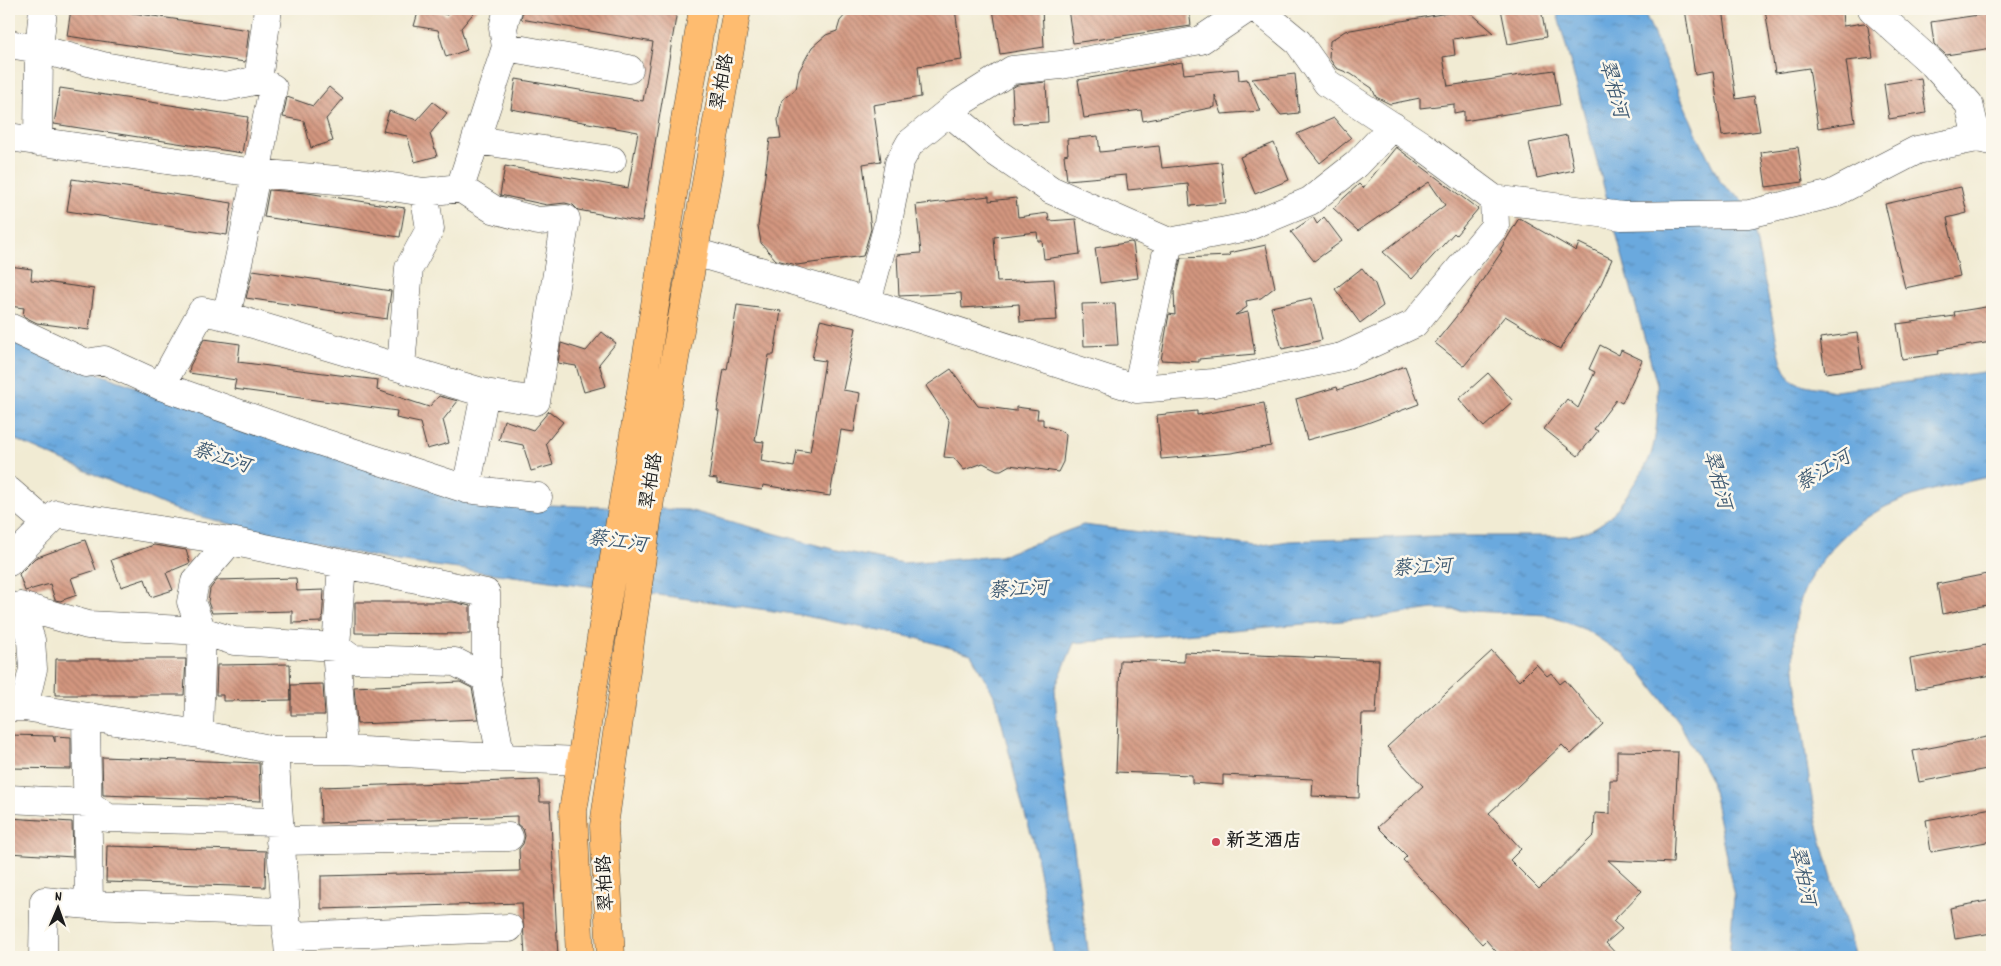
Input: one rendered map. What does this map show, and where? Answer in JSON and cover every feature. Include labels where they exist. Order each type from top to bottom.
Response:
[{"type":"main road","name":"翠柏路","points":[[611,957],[604,826],[632,624],[638,490],[703,9]]},
{"type":"main road","name":"翠柏路","points":[[580,957],[574,811],[581,761],[605,619],[638,490],[694,252],[737,9]]},
{"type":"lane","points":[[38,142],[39,49],[43,9]]},
{"type":"lane","points":[[460,188],[506,47],[503,28],[508,9]]},
{"type":"lane","points":[[867,302],[887,228],[900,163],[910,143],[949,112],[1012,70],[1061,65],[1201,40],[1247,9]]},
{"type":"lane","points":[[1258,9],[1298,42],[1327,83],[1393,126],[1494,199],[1634,215],[1749,214],[1832,194],[1917,150],[1984,140],[1969,104],[1933,64],[1872,9]]},
{"type":"lane","points":[[258,80],[261,10]]},
{"type":"lane","points":[[9,44],[39,49],[102,66],[226,87],[258,80],[272,88],[255,173],[244,244],[226,316]]},
{"type":"lane","points":[[506,47],[629,69]]},
{"type":"lane","points":[[949,112],[994,151],[1051,190],[1169,242],[1247,227],[1310,201],[1357,164],[1393,126]]},
{"type":"lane","points":[[9,137],[255,173],[360,182],[424,192],[460,188],[494,210],[538,222],[566,220],[536,401],[485,393],[226,316],[202,312],[161,386]]},
{"type":"lane","points":[[476,140],[612,160]]},
{"type":"lane","points":[[401,367],[409,268],[430,229],[424,192]]},
{"type":"lane","points":[[694,252],[867,302],[1137,389],[1214,384],[1342,356],[1414,324],[1496,226],[1494,199]]},
{"type":"lane","points":[[1137,389],[1169,242]]},
{"type":"lane","points":[[9,327],[86,363],[104,360],[161,386],[306,437],[466,489],[538,497]]},
{"type":"lane","points":[[466,489],[485,393]]},
{"type":"lane","points":[[9,491],[46,523]]},
{"type":"lane","points":[[9,562],[57,514],[230,541],[486,593],[486,678],[501,758]]},
{"type":"lane","points":[[199,734],[202,631],[191,602],[195,582],[230,541]]},
{"type":"lane","points":[[342,565],[336,647],[343,750]]},
{"type":"lane","points":[[14,608],[88,625],[202,631],[234,640],[336,647],[352,659],[455,662],[486,678]]},
{"type":"lane","points":[[14,608],[31,640],[33,669],[17,707],[199,734],[274,750],[343,750],[581,761]]},
{"type":"lane","points":[[86,716],[89,905]]},
{"type":"lane","points":[[274,750],[287,935]]},
{"type":"lane","points":[[9,799],[87,803],[108,818],[280,831],[509,838]]},
{"type":"lane","points":[[43,957],[44,901],[89,905],[287,935],[509,928]]},
{"type":"water","points":[[1556,9],[1643,9],[1699,139],[1721,183],[1747,204],[1751,215],[1781,360],[1790,379],[1800,384],[1835,391],[1992,371],[1992,476],[1912,496],[1887,506],[1859,523],[1823,559],[1813,573],[1800,602],[1795,631],[1794,660],[1811,793],[1822,842],[1856,957],[1729,957],[1734,896],[1711,781],[1680,724],[1642,673],[1624,655],[1586,630],[1547,615],[1433,609],[1366,619],[1074,643],[1055,688],[1057,725],[1089,957],[1054,957],[1034,843],[1022,805],[996,699],[971,654],[920,639],[800,615],[389,560],[274,535],[178,511],[9,437],[9,339],[42,354],[467,502],[688,510],[836,550],[903,563],[1000,556],[1083,525],[1256,546],[1289,541],[1435,536],[1568,536],[1580,533],[1600,525],[1614,512],[1648,462],[1656,431],[1657,385]]},
{"type":"building","points":[[71,9],[105,9],[249,30],[245,62],[67,36]]},
{"type":"building","points":[[419,9],[429,9],[447,15],[453,9],[477,9],[461,28],[467,50],[446,57],[438,30],[414,26]]},
{"type":"building","points":[[523,9],[640,9],[658,12],[658,9],[663,9],[677,11],[642,222],[578,210],[573,205],[565,203],[547,205],[500,195],[505,166],[628,188],[638,132],[511,109],[516,79],[643,101],[653,42],[521,19]]},
{"type":"building","points":[[861,9],[955,9],[962,60],[918,66],[921,97],[873,105],[881,161],[863,164],[871,229],[863,256],[797,265],[776,260],[761,243],[758,226],[770,139],[781,138],[778,120],[782,100],[796,89],[799,71],[812,47],[826,35],[837,31],[840,21],[846,14]]},
{"type":"building","points":[[993,9],[1042,9],[1044,47],[1000,54]]},
{"type":"building","points":[[1068,9],[1189,9],[1191,26],[1073,43]]},
{"type":"building","points":[[1501,9],[1541,9],[1546,37],[1508,44]]},
{"type":"building","points":[[1685,9],[1723,9],[1736,99],[1754,96],[1760,131],[1722,136],[1713,72],[1695,75]]},
{"type":"building","points":[[1765,9],[1842,9],[1843,26],[1864,23],[1868,27],[1873,58],[1846,61],[1855,122],[1818,128],[1809,68],[1775,73]]},
{"type":"building","points":[[1464,10],[1471,13],[1494,33],[1453,39],[1455,55],[1443,57],[1448,86],[1554,70],[1560,105],[1464,121],[1464,111],[1454,113],[1454,104],[1420,108],[1420,98],[1390,104],[1376,97],[1372,88],[1351,74],[1336,68],[1329,58],[1330,41],[1345,31]]},
{"type":"building","points":[[1992,13],[1992,48],[1946,55],[1934,44],[1931,22]]},
{"type":"building","points":[[1182,62],[1184,74],[1238,69],[1239,80],[1247,79],[1260,111],[1222,114],[1215,95],[1215,107],[1143,121],[1141,110],[1084,118],[1078,80]]},
{"type":"building","points":[[1295,74],[1299,113],[1281,115],[1252,79]]},
{"type":"building","points":[[1921,78],[1926,113],[1889,119],[1884,84]]},
{"type":"building","points":[[1046,82],[1048,122],[1014,124],[1012,88],[1017,85]]},
{"type":"building","points":[[329,87],[343,99],[326,119],[333,141],[311,148],[304,121],[283,117],[287,97],[313,106]]},
{"type":"building","points":[[60,88],[248,117],[242,153],[54,124]]},
{"type":"building","points":[[433,102],[447,113],[430,134],[437,156],[415,162],[407,136],[383,131],[389,111],[417,120]]},
{"type":"building","points":[[1334,118],[1351,138],[1320,163],[1297,134]]},
{"type":"building","points":[[1567,135],[1574,170],[1537,178],[1529,143]]},
{"type":"building","points":[[1098,136],[1100,152],[1159,146],[1162,168],[1221,162],[1226,203],[1190,206],[1188,184],[1128,190],[1126,175],[1067,180],[1064,155],[1068,154],[1067,139]]},
{"type":"building","points":[[1274,143],[1289,180],[1255,194],[1240,157]]},
{"type":"building","points":[[1396,147],[1478,209],[1456,235],[1454,233],[1412,279],[1383,252],[1445,205],[1429,182],[1358,231],[1333,208],[1359,184],[1363,188]]},
{"type":"building","points":[[1798,147],[1803,182],[1766,187],[1761,152]]},
{"type":"building","points":[[72,179],[232,203],[227,235],[67,211]]},
{"type":"building","points":[[1961,187],[1967,213],[1947,218],[1960,276],[1905,288],[1885,204]]},
{"type":"building","points":[[269,190],[307,193],[405,208],[400,237],[264,217]]},
{"type":"building","points":[[989,196],[989,201],[1016,198],[1018,217],[1048,213],[1049,221],[1076,219],[1080,254],[1044,259],[1042,241],[1038,241],[1037,232],[994,237],[997,282],[1054,279],[1057,320],[1020,322],[1019,304],[962,308],[961,293],[899,296],[897,255],[921,253],[916,205]]},
{"type":"building","points":[[1313,217],[1317,224],[1324,217],[1342,241],[1314,261],[1291,232]]},
{"type":"building","points":[[1519,218],[1576,251],[1579,243],[1612,259],[1601,284],[1560,349],[1505,316],[1464,366],[1435,343],[1467,303],[1502,251],[1500,250]]},
{"type":"building","points":[[1133,243],[1138,278],[1100,283],[1095,248]]},
{"type":"building","points":[[1266,245],[1275,287],[1261,298],[1246,301],[1247,307],[1235,315],[1248,312],[1255,354],[1199,359],[1199,362],[1161,360],[1169,314],[1175,315],[1174,291],[1181,258],[1230,256],[1229,253]]},
{"type":"building","points":[[9,266],[32,269],[31,280],[94,289],[89,330],[37,323],[23,316],[24,308],[9,306]]},
{"type":"building","points":[[1362,268],[1375,284],[1383,306],[1360,323],[1335,289]]},
{"type":"building","points":[[253,270],[391,291],[387,319],[246,298]]},
{"type":"building","points":[[1312,298],[1322,340],[1282,349],[1271,307]]},
{"type":"building","points":[[1115,303],[1118,345],[1084,346],[1082,304]]},
{"type":"building","points":[[737,305],[781,311],[774,355],[769,355],[755,441],[764,442],[761,461],[794,467],[797,450],[810,452],[825,361],[812,359],[820,320],[856,328],[843,390],[860,393],[854,432],[841,430],[830,496],[763,485],[762,490],[717,483],[717,479],[709,478],[719,411],[717,411],[724,369],[727,370]]},
{"type":"building","points":[[1992,306],[1992,342],[1938,350],[1939,354],[1902,359],[1897,324],[1955,316],[1954,312]]},
{"type":"building","points":[[602,332],[616,343],[599,364],[606,386],[584,392],[576,366],[558,363],[561,343],[586,351]]},
{"type":"building","points":[[1857,333],[1862,368],[1825,373],[1820,338]]},
{"type":"building","points":[[204,339],[240,344],[238,362],[378,380],[377,390],[429,407],[439,396],[458,401],[443,420],[449,443],[427,449],[420,423],[396,418],[397,411],[234,389],[236,380],[189,373],[190,366]]},
{"type":"building","points":[[1600,345],[1619,355],[1621,350],[1642,360],[1622,403],[1616,400],[1594,429],[1598,431],[1578,456],[1544,429],[1567,399],[1578,408],[1595,372],[1589,369]]},
{"type":"building","points":[[1405,366],[1419,404],[1362,425],[1307,440],[1296,399],[1337,387],[1338,390]]},
{"type":"building","points":[[951,369],[978,406],[1016,411],[1016,407],[1038,410],[1037,419],[1043,419],[1043,425],[1059,430],[1066,435],[1063,462],[1058,472],[1010,465],[997,470],[983,463],[964,470],[954,458],[944,457],[949,421],[926,386]]},
{"type":"building","points":[[1488,373],[1513,401],[1484,427],[1459,399]]},
{"type":"building","points":[[1264,403],[1271,446],[1231,453],[1161,459],[1157,415],[1197,411],[1197,415]]},
{"type":"building","points":[[549,411],[563,422],[546,443],[553,465],[531,471],[523,445],[499,440],[504,420],[533,430]]},
{"type":"building","points":[[85,540],[96,570],[71,578],[77,595],[60,601],[55,600],[50,584],[25,591],[19,574],[35,558]]},
{"type":"building","points":[[154,545],[186,550],[190,563],[166,573],[173,590],[151,597],[145,579],[121,587],[111,560]]},
{"type":"building","points":[[1992,573],[1992,604],[1942,614],[1937,584]]},
{"type":"building","points":[[296,578],[297,591],[324,590],[322,622],[292,623],[292,611],[212,613],[208,602],[210,589],[217,580]]},
{"type":"building","points":[[355,602],[454,602],[470,606],[470,634],[355,633]]},
{"type":"building","points":[[1992,644],[1992,675],[1915,689],[1910,659]]},
{"type":"building","points":[[1492,651],[1519,681],[1536,664],[1547,676],[1551,673],[1560,684],[1565,680],[1603,724],[1571,754],[1562,745],[1489,813],[1521,849],[1510,860],[1539,889],[1594,835],[1595,813],[1610,814],[1610,780],[1617,780],[1617,751],[1678,752],[1673,863],[1608,860],[1642,891],[1613,921],[1622,929],[1606,943],[1619,957],[1501,957],[1486,940],[1482,944],[1403,860],[1407,856],[1378,827],[1423,786],[1387,747]]},
{"type":"building","points":[[1184,652],[1379,660],[1376,714],[1362,714],[1359,798],[1312,796],[1313,779],[1223,775],[1223,785],[1192,783],[1192,775],[1116,772],[1120,660],[1184,662]]},
{"type":"building","points":[[56,659],[186,659],[184,695],[55,695]]},
{"type":"building","points":[[290,664],[291,700],[223,701],[223,695],[216,695],[217,665]]},
{"type":"building","points":[[460,682],[472,688],[478,719],[357,724],[354,687]]},
{"type":"building","points":[[323,684],[325,715],[291,715],[291,685]]},
{"type":"building","points":[[9,735],[53,736],[55,742],[55,736],[71,737],[71,769],[9,768]]},
{"type":"building","points":[[1992,736],[1992,768],[1919,782],[1913,751]]},
{"type":"building","points":[[102,757],[259,763],[261,801],[103,795]]},
{"type":"building","points":[[539,780],[540,802],[550,802],[558,957],[525,957],[522,903],[321,909],[321,876],[520,871],[519,849],[523,844],[525,836],[523,829],[517,824],[517,816],[321,823],[320,787]]},
{"type":"building","points":[[1992,808],[1992,841],[1931,852],[1926,820]]},
{"type":"building","points":[[9,818],[72,822],[73,857],[9,853]]},
{"type":"building","points":[[107,846],[266,851],[265,887],[106,882]]},
{"type":"building","points":[[1992,900],[1992,933],[1955,939],[1950,908]]},
{"type":"place","name":"新芝酒店","points":[[1216,842]]},
{"type":"water label","name":"翠柏河","points":[[1612,89]]},
{"type":"water label","name":"蔡江河","points":[[221,459]]},
{"type":"water label","name":"蔡江河","points":[[1824,472]]},
{"type":"water label","name":"翠柏河","points":[[1716,480]]},
{"type":"water label","name":"蔡江河","points":[[617,543]]},
{"type":"water label","name":"蔡江河","points":[[1422,569]]},
{"type":"water label","name":"蔡江河","points":[[1018,591]]},
{"type":"water label","name":"翠柏河","points":[[1801,876]]}]
